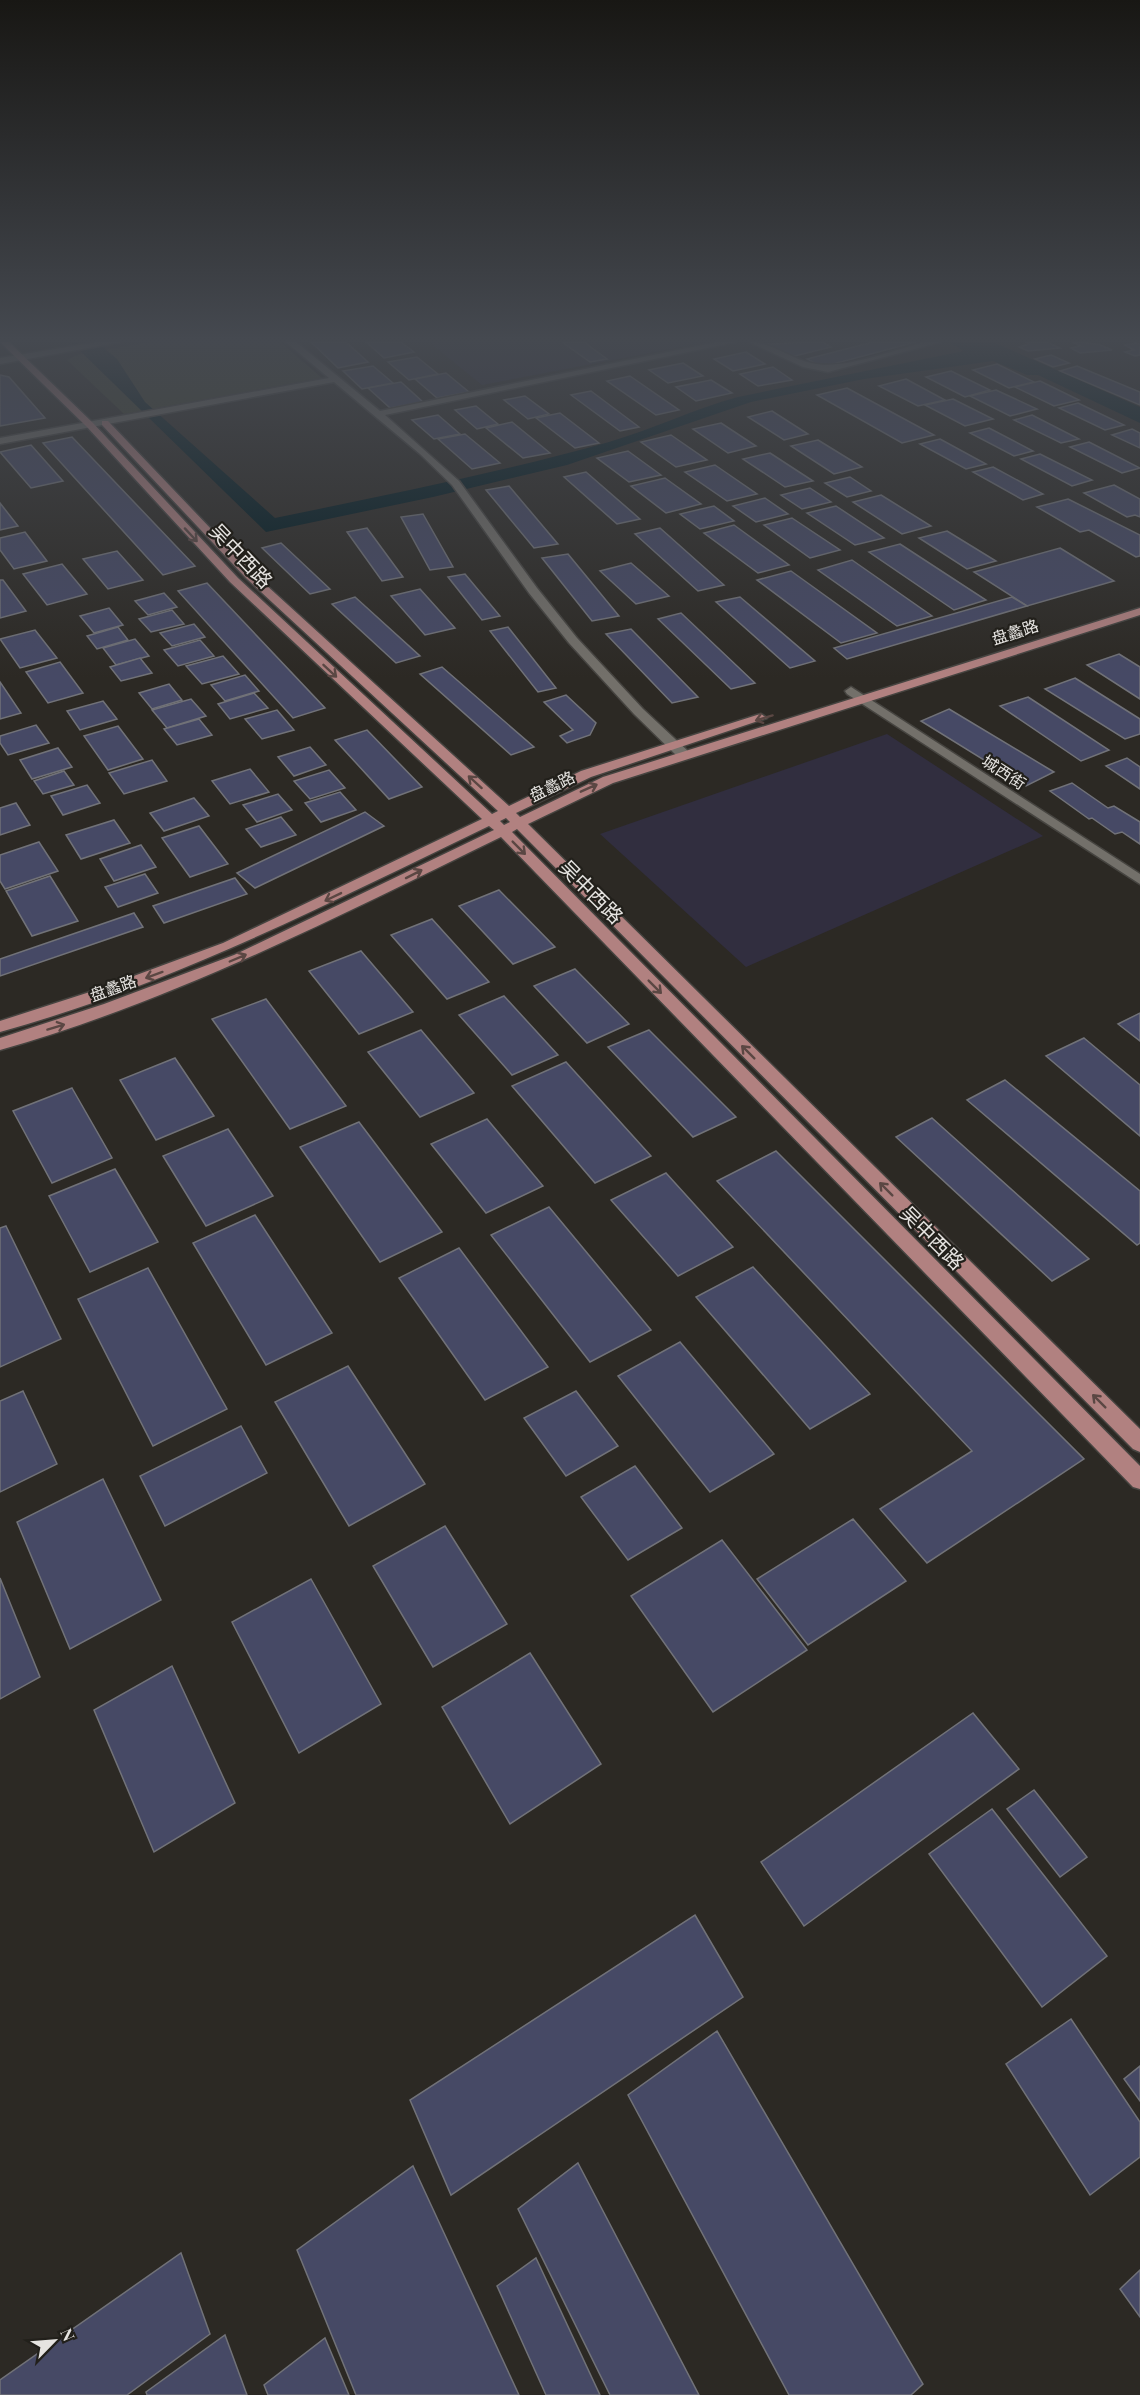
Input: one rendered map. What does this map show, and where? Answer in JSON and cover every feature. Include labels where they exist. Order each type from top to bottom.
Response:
[{"type":"main road","name":"吴中西路","points":[[124,454],[234,580],[502,830],[1140,1480]]},
{"type":"main road","name":"吴中西路","points":[[128,454],[250,576],[518,822],[1140,1443]]},
{"type":"main road","name":"盘蠡路","points":[[0,1027],[141,980],[228,946],[586,774],[1140,599]]},
{"type":"main road","name":"盘蠡路","points":[[0,1044],[120,1005],[239,958],[608,780],[1140,611]]},
{"type":"street","points":[[424,454],[450,476],[465,494],[514,566],[612,683],[684,755]]},
{"type":"street","name":"城西街","points":[[850,691],[1140,880]]},
{"type":"shaded area","points":[[887,734],[1043,836],[746,967],[600,834]]},
{"type":"water","points":[[186,454],[203,454],[275,518],[443,483],[565,454],[600,454],[567,465],[433,497],[266,532]]},
{"type":"building","points":[[2,454],[39,454],[63,481],[31,488]]},
{"type":"building","points":[[53,454],[88,454],[195,566],[163,575]]},
{"type":"building","points":[[455,454],[489,454],[500,463],[472,469]]},
{"type":"building","points":[[518,454],[546,454],[523,458]]},
{"type":"building","points":[[616,454],[632,454],[661,475],[629,482],[597,458]]},
{"type":"building","points":[[657,454],[698,454],[707,460],[676,467]]},
{"type":"building","points":[[771,454],[813,481],[785,487],[743,459]]},
{"type":"building","points":[[803,454],[840,454],[862,467],[834,474]]},
{"type":"building","points":[[938,454],[967,454],[986,464],[966,469]]},
{"type":"building","points":[[1040,454],[1092,480],[1072,486],[1021,459]]},
{"type":"building","points":[[1084,454],[1112,454],[1140,468],[1122,473]]},
{"type":"building","points":[[715,465],[757,494],[727,501],[685,472]]},
{"type":"building","points":[[993,467],[1043,494],[1023,500],[973,472]]},
{"type":"building","points":[[586,472],[640,519],[617,524],[564,477]]},
{"type":"building","points":[[850,477],[871,491],[847,497],[825,483]]},
{"type":"building","points":[[665,478],[701,504],[666,513],[631,486]]},
{"type":"building","points":[[1114,485],[1140,499],[1140,517],[1135,515],[1127,517],[1084,493]]},
{"type":"building","points":[[509,486],[558,544],[534,548],[486,490]]},
{"type":"building","points":[[810,488],[831,502],[802,509],[781,495]]},
{"type":"building","points":[[881,495],[931,526],[902,534],[853,502]]},
{"type":"building","points":[[765,498],[788,514],[756,522],[733,506]]},
{"type":"building","points":[[1068,499],[1140,535],[1140,556],[1136,557],[1089,530],[1080,532],[1037,507]]},
{"type":"building","points":[[0,503],[18,526],[0,530]]},
{"type":"building","points":[[714,506],[734,521],[700,529],[680,514]]},
{"type":"building","points":[[836,506],[884,538],[855,545],[807,513]]},
{"type":"building","points":[[423,514],[453,567],[430,570],[401,517]]},
{"type":"building","points":[[792,518],[840,550],[810,558],[764,525]]},
{"type":"building","points":[[734,525],[789,565],[758,573],[704,533]]},
{"type":"building","points":[[367,528],[403,577],[382,581],[347,532]]},
{"type":"building","points":[[660,528],[724,585],[698,591],[635,534]]},
{"type":"building","points":[[947,531],[996,561],[967,569],[919,538]]},
{"type":"building","points":[[25,532],[47,561],[14,569],[0,550],[0,538]]},
{"type":"building","points":[[281,543],[330,589],[310,594],[262,548]]},
{"type":"building","points":[[900,544],[986,600],[954,610],[869,552]]},
{"type":"building","points":[[1060,548],[1114,581],[1027,606],[974,572]]},
{"type":"building","points":[[117,551],[143,580],[108,589],[83,559]]},
{"type":"building","points":[[568,554],[619,616],[592,621],[542,558]]},
{"type":"building","points":[[852,560],[932,616],[897,626],[818,570]]},
{"type":"building","points":[[631,563],[669,596],[636,604],[600,571]]},
{"type":"building","points":[[62,564],[87,594],[47,605],[23,574]]},
{"type":"building","points":[[791,571],[877,633],[841,643],[757,580]]},
{"type":"building","points":[[465,574],[500,616],[482,620],[448,577]]},
{"type":"building","points":[[0,580],[3,580],[26,611],[0,618]]},
{"type":"building","points":[[207,583],[325,708],[293,718],[178,591]]},
{"type":"building","points":[[420,589],[455,628],[425,635],[391,596]]},
{"type":"building","points":[[164,593],[177,607],[148,615],[135,601]]},
{"type":"building","points":[[355,597],[420,656],[396,663],[332,604]]},
{"type":"building","points":[[740,597],[815,661],[790,668],[716,602]]},
{"type":"building","points":[[1012,597],[1027,606],[847,659],[834,648]]},
{"type":"building","points":[[109,608],[123,625],[94,633],[80,616]]},
{"type":"building","points":[[172,610],[184,624],[151,632],[139,619]]},
{"type":"building","points":[[681,613],[755,683],[731,689],[658,619]]},
{"type":"building","points":[[194,624],[205,637],[172,646],[160,633]]},
{"type":"building","points":[[118,627],[128,640],[97,649],[87,636]]},
{"type":"building","points":[[508,627],[556,688],[538,692],[490,631]]},
{"type":"building","points":[[631,629],[698,697],[672,703],[606,634]]},
{"type":"building","points":[[35,630],[57,658],[20,668],[0,639]]},
{"type":"building","points":[[135,639],[149,656],[116,665],[103,648]]},
{"type":"building","points":[[200,640],[214,656],[178,666],[164,650]]},
{"type":"building","points":[[1119,654],[1140,667],[1140,699],[1087,665]]},
{"type":"building","points":[[223,656],[239,674],[202,684],[186,666]]},
{"type":"building","points":[[140,658],[152,673],[121,681],[110,667]]},
{"type":"building","points":[[60,662],[83,693],[48,703],[26,672]]},
{"type":"building","points":[[442,667],[534,747],[511,755],[420,674]]},
{"type":"building","points":[[245,675],[259,691],[225,701],[211,685]]},
{"type":"building","points":[[1075,678],[1140,719],[1140,734],[1125,739],[1045,689]]},
{"type":"building","points":[[0,682],[21,713],[0,719]]},
{"type":"building","points":[[169,684],[182,700],[152,709],[139,693]]},
{"type":"building","points":[[254,693],[268,708],[230,719],[218,704]]},
{"type":"building","points":[[566,695],[596,723],[590,735],[567,743],[560,736],[573,730],[544,702]]},
{"type":"building","points":[[1028,697],[1109,750],[1081,761],[1000,706]]},
{"type":"building","points":[[191,699],[206,716],[167,728],[152,710]]},
{"type":"building","points":[[103,701],[117,719],[80,730],[67,711]]},
{"type":"building","points":[[949,709],[1054,772],[1026,786],[921,721]]},
{"type":"building","points":[[277,710],[294,730],[262,739],[245,719]]},
{"type":"building","points":[[199,719],[212,735],[177,745],[164,729]]},
{"type":"building","points":[[36,725],[49,743],[8,755],[0,743],[0,736]]},
{"type":"building","points":[[118,726],[143,759],[108,770],[84,736]]},
{"type":"building","points":[[367,730],[422,787],[389,799],[335,740]]},
{"type":"building","points":[[310,747],[326,765],[294,776],[278,757]]},
{"type":"building","points":[[58,748],[72,767],[32,779],[20,760]]},
{"type":"building","points":[[1127,758],[1140,767],[1140,789],[1106,766]]},
{"type":"building","points":[[152,760],[167,781],[124,794],[109,773]]},
{"type":"building","points":[[250,769],[269,792],[230,804],[212,781]]},
{"type":"building","points":[[329,770],[345,788],[310,799],[294,781]]},
{"type":"building","points":[[64,771],[74,785],[43,794],[34,781]]},
{"type":"building","points":[[1072,783],[1108,808],[1114,806],[1140,822],[1140,844],[1122,832],[1115,834],[1092,818],[1089,819],[1050,791]]},
{"type":"building","points":[[87,785],[100,803],[63,815],[51,796]]},
{"type":"building","points":[[340,792],[356,810],[321,822],[305,803]]},
{"type":"building","points":[[278,794],[292,810],[257,822],[243,805]]},
{"type":"building","points":[[194,798],[209,816],[164,831],[150,813]]},
{"type":"building","points":[[16,803],[30,825],[0,835],[0,808]]},
{"type":"building","points":[[365,812],[384,826],[255,888],[237,873]]},
{"type":"building","points":[[281,817],[296,835],[261,847],[246,829]]},
{"type":"building","points":[[114,820],[130,843],[81,859],[66,835]]},
{"type":"building","points":[[199,826],[228,864],[190,877],[162,838]]},
{"type":"building","points":[[39,842],[58,871],[5,889],[0,881],[0,855]]},
{"type":"building","points":[[141,845],[156,867],[114,881],[100,859]]},
{"type":"building","points":[[145,874],[158,893],[118,907],[105,887]]},
{"type":"building","points":[[50,876],[78,921],[32,936],[6,891]]},
{"type":"building","points":[[235,878],[247,894],[164,923],[153,906]]},
{"type":"building","points":[[499,890],[555,947],[513,964],[459,906]]},
{"type":"building","points":[[134,913],[143,927],[0,976],[0,959]]},
{"type":"building","points":[[432,919],[489,982],[447,999],[391,935]]},
{"type":"building","points":[[361,951],[413,1012],[359,1034],[309,971]]},
{"type":"building","points":[[575,969],[629,1024],[587,1043],[534,986]]},
{"type":"building","points":[[504,996],[558,1055],[512,1075],[459,1015]]},
{"type":"building","points":[[266,999],[346,1106],[290,1129],[212,1019]]},
{"type":"building","points":[[1140,1013],[1140,1041],[1118,1024]]},
{"type":"building","points":[[421,1030],[474,1093],[420,1117],[368,1052]]},
{"type":"building","points":[[649,1030],[736,1117],[693,1137],[608,1047]]},
{"type":"building","points":[[1084,1038],[1140,1085],[1140,1136],[1046,1056]]},
{"type":"building","points":[[175,1058],[214,1116],[156,1140],[120,1080]]},
{"type":"building","points":[[566,1062],[651,1156],[595,1183],[512,1086]]},
{"type":"building","points":[[1005,1080],[1140,1191],[1140,1243],[1137,1245],[967,1100]]},
{"type":"building","points":[[72,1088],[112,1158],[52,1183],[13,1111]]},
{"type":"building","points":[[932,1118],[1089,1259],[1052,1281],[896,1137]]},
{"type":"building","points":[[487,1119],[543,1186],[486,1213],[431,1144]]},
{"type":"building","points":[[359,1122],[442,1232],[380,1262],[300,1147]]},
{"type":"building","points":[[228,1129],[273,1196],[206,1226],[163,1156]]},
{"type":"building","points":[[776,1151],[1084,1459],[927,1563],[880,1509],[972,1451],[717,1181]]},
{"type":"building","points":[[115,1169],[158,1242],[90,1272],[49,1196]]},
{"type":"building","points":[[666,1173],[733,1247],[678,1276],[611,1200]]},
{"type":"building","points":[[549,1207],[651,1330],[590,1362],[491,1235]]},
{"type":"building","points":[[255,1215],[332,1333],[266,1365],[193,1243]]},
{"type":"building","points":[[6,1226],[61,1339],[0,1367],[0,1228]]},
{"type":"building","points":[[459,1248],[548,1367],[485,1400],[399,1278]]},
{"type":"building","points":[[753,1267],[870,1394],[810,1429],[696,1297]]},
{"type":"building","points":[[148,1268],[227,1409],[153,1446],[78,1299]]},
{"type":"building","points":[[680,1342],[774,1454],[710,1492],[618,1376]]},
{"type":"building","points":[[348,1366],[425,1484],[349,1526],[275,1402]]},
{"type":"building","points":[[23,1391],[57,1464],[0,1492],[0,1401]]},
{"type":"building","points":[[576,1391],[618,1446],[566,1476],[524,1418]]},
{"type":"building","points":[[241,1426],[267,1473],[165,1526],[140,1476]]},
{"type":"building","points":[[635,1466],[682,1528],[628,1560],[581,1497]]},
{"type":"building","points":[[103,1479],[161,1600],[70,1649],[17,1522]]},
{"type":"building","points":[[853,1519],[906,1581],[808,1645],[757,1579]]},
{"type":"building","points":[[445,1526],[507,1624],[433,1667],[373,1566]]},
{"type":"building","points":[[722,1540],[807,1650],[713,1712],[631,1596]]},
{"type":"building","points":[[0,1578],[40,1677],[0,1699]]},
{"type":"building","points":[[311,1579],[381,1704],[299,1753],[232,1622]]},
{"type":"building","points":[[530,1653],[601,1764],[510,1824],[442,1707]]},
{"type":"building","points":[[172,1666],[235,1803],[154,1852],[94,1710]]},
{"type":"building","points":[[973,1713],[1019,1769],[804,1926],[761,1862]]},
{"type":"building","points":[[1034,1790],[1087,1857],[1060,1877],[1007,1809]]},
{"type":"building","points":[[992,1809],[1107,1956],[1042,2007],[929,1854]]},
{"type":"building","points":[[695,1915],[743,1997],[451,2195],[410,2100]]},
{"type":"building","points":[[1071,2019],[1140,2122],[1140,2157],[1090,2195],[1006,2064]]},
{"type":"building","points":[[717,2031],[923,2384],[911,2395],[789,2395],[628,2095]]},
{"type":"building","points":[[1140,2066],[1140,2101],[1124,2079]]},
{"type":"building","points":[[578,2163],[699,2395],[610,2395],[518,2209]]},
{"type":"building","points":[[413,2166],[519,2395],[356,2395],[297,2250]]},
{"type":"building","points":[[181,2253],[210,2334],[127,2395],[0,2395],[0,2380]]},
{"type":"building","points":[[536,2258],[600,2395],[546,2395],[497,2286]]},
{"type":"building","points":[[1140,2270],[1140,2317],[1120,2289]]},
{"type":"building","points":[[225,2335],[247,2395],[147,2395],[146,2392]]},
{"type":"building","points":[[325,2338],[349,2395],[268,2395],[264,2385]]}]
